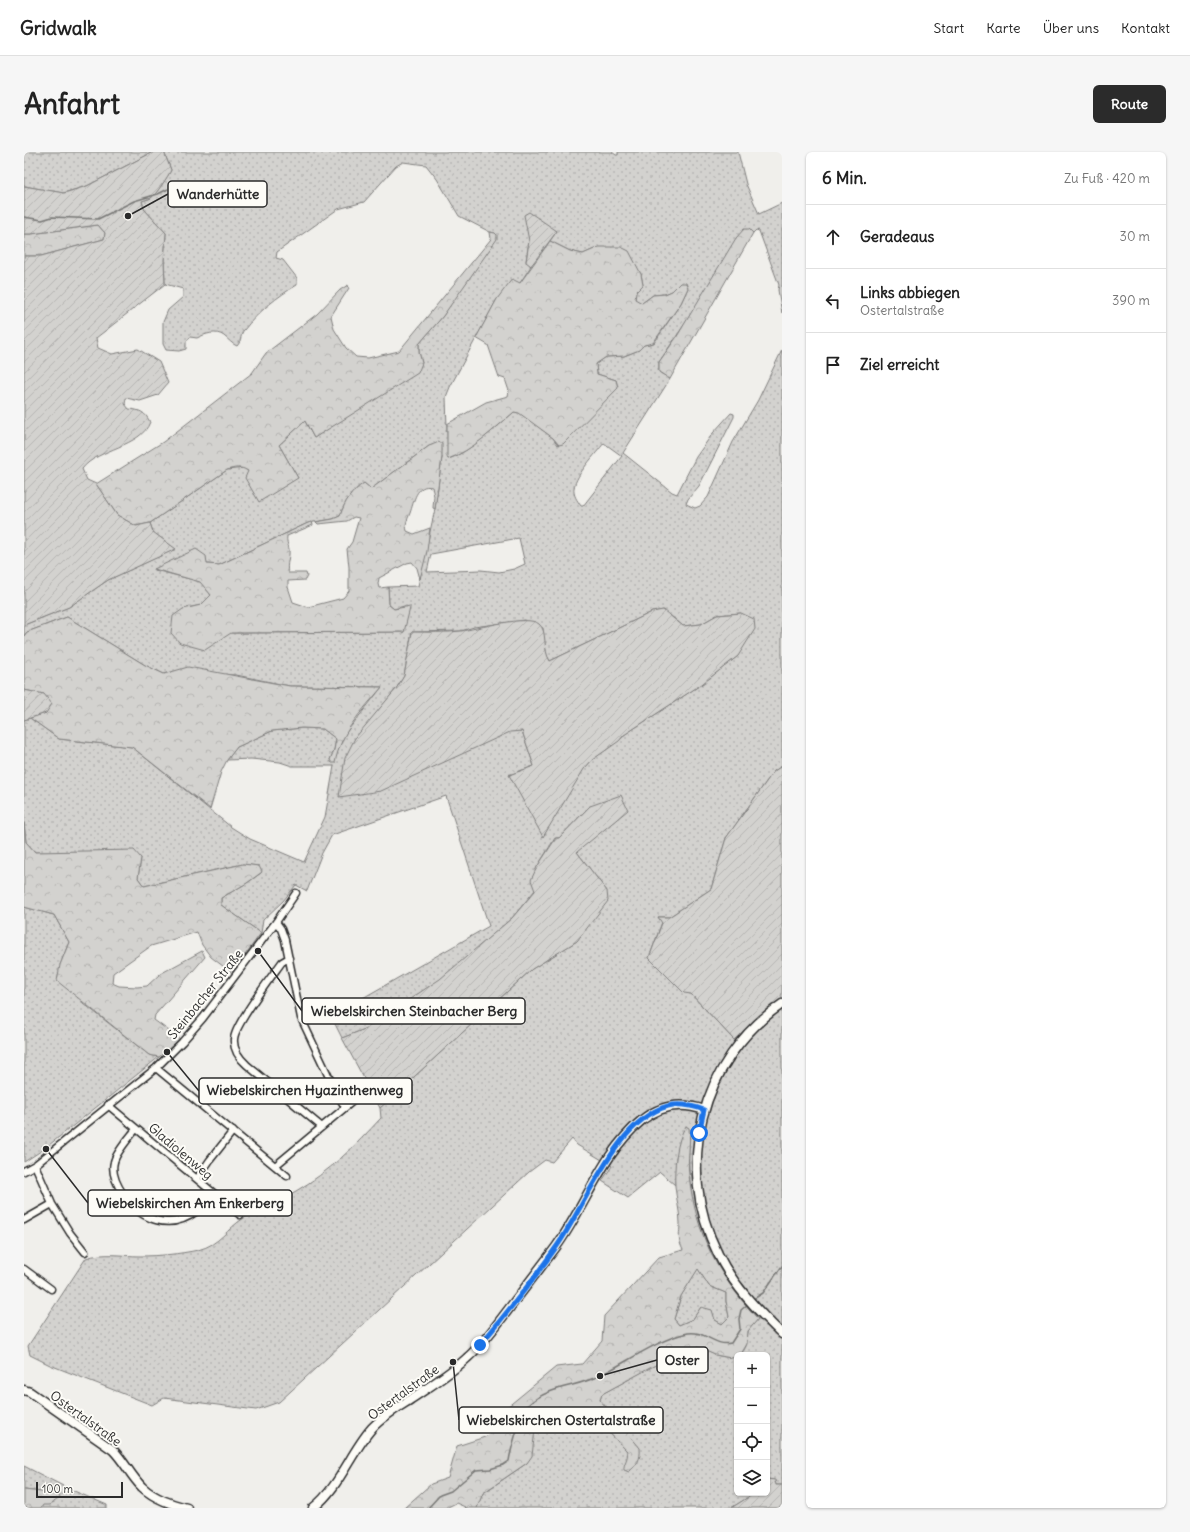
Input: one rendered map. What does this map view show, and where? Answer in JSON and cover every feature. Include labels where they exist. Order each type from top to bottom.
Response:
[{"type":"main road","points":[[782,1004],[754,1027],[731,1054],[716,1079],[704,1110],[699,1133],[697,1161],[697,1177],[704,1219],[718,1254],[732,1279],[762,1315],[782,1334]]},
{"type":"main road","name":"Ostertalstraße","points":[[313,1508],[322,1501],[330,1491],[372,1428],[392,1411],[447,1375],[480,1345],[557,1246],[607,1160],[634,1127],[652,1113],[669,1106],[694,1106],[704,1110]]},
{"type":"main road","name":"Ostertalstraße","points":[[24,1390],[30,1392],[113,1450],[121,1458],[142,1486],[152,1495],[160,1500],[186,1508]]},
{"type":"street","name":"Steinbacher Straße","points":[[24,1171],[35,1165],[156,1068],[182,1042],[203,1018],[276,922],[296,893]]},
{"type":"street","points":[[276,922],[283,934],[304,1024],[336,1092],[345,1107]]},
{"type":"street","points":[[289,958],[282,962],[240,1023],[235,1035],[234,1048],[240,1059],[247,1066],[322,1127]]},
{"type":"street","points":[[156,1068],[287,1176]]},
{"type":"street","points":[[275,1166],[359,1096]]},
{"type":"street","name":"Gladiolenweg","points":[[108,1105],[240,1215]]},
{"type":"street","points":[[136,1129],[115,1159],[113,1167],[119,1188],[131,1205],[139,1212],[156,1220],[166,1222],[174,1221],[190,1216],[197,1211],[204,1205],[213,1193]]},
{"type":"street","points":[[198,1179],[210,1160],[233,1131]]},
{"type":"street","points":[[35,1165],[52,1204],[70,1233],[85,1252]]},
{"type":"street","points":[[24,1220],[52,1204]]},
{"type":"street","points":[[24,1269],[51,1289]]},
{"type":"green space","points":[[24,152],[153,152],[87,186],[63,193],[24,186]]},
{"type":"green space","points":[[153,152],[164,152],[171,170],[153,196],[142,201],[144,209],[166,233],[164,260],[165,284],[96,338],[98,348],[112,354],[138,349],[159,362],[168,383],[158,395],[140,401],[126,398],[125,404],[129,409],[142,412],[150,422],[138,437],[98,456],[82,469],[87,480],[96,484],[117,515],[136,526],[150,523],[153,532],[176,549],[108,580],[69,607],[24,625],[24,256],[41,256],[104,239],[105,233],[98,225],[24,234],[24,186],[64,193],[87,186]]},
{"type":"green space","points":[[164,152],[612,152],[618,155],[618,152],[738,152],[746,184],[759,214],[782,203],[782,313],[778,290],[779,285],[759,231],[756,230],[753,233],[749,229],[659,362],[659,372],[670,379],[623,453],[672,492],[677,494],[696,457],[713,433],[731,413],[734,414],[734,417],[699,486],[688,499],[686,504],[695,508],[700,506],[708,497],[733,442],[758,400],[782,350],[782,766],[774,771],[726,838],[711,889],[669,917],[658,917],[662,922],[649,958],[691,994],[734,1040],[782,999],[782,1485],[776,1485],[774,1480],[770,1479],[770,1352],[742,1352],[746,1345],[748,1332],[758,1319],[721,1274],[704,1241],[698,1224],[691,1188],[689,1170],[690,1133],[676,1157],[675,1185],[660,1172],[628,1198],[602,1181],[612,1166],[577,1145],[572,1139],[552,1162],[545,1160],[529,1172],[279,1402],[256,1410],[164,1398],[152,1405],[50,1365],[30,1355],[28,1346],[86,1258],[99,1255],[154,1256],[198,1250],[218,1240],[244,1218],[296,1191],[320,1176],[381,1118],[380,1108],[532,969],[577,941],[607,891],[577,852],[590,806],[559,838],[555,838],[537,867],[535,890],[512,918],[440,980],[365,1029],[342,1038],[329,1012],[361,999],[489,926],[446,796],[332,835],[322,853],[307,891],[296,885],[283,901],[263,920],[261,933],[221,905],[221,898],[261,873],[258,866],[243,864],[144,886],[138,878],[141,858],[35,852],[26,842],[24,823],[24,720],[30,718],[59,739],[132,747],[231,827],[250,839],[304,862],[325,817],[334,766],[292,766],[280,762],[251,759],[227,760],[237,747],[272,731],[302,728],[323,729],[336,739],[330,760],[337,753],[345,734],[382,687],[290,686],[236,675],[174,672],[164,674],[145,665],[67,617],[27,632],[24,636],[24,625],[69,607],[108,580],[175,549],[153,532],[150,523],[227,470],[244,468],[248,471],[298,478],[279,445],[305,421],[314,438],[422,363],[419,352],[419,344],[443,316],[495,233],[490,232],[459,216],[437,179],[426,165],[403,162],[396,166],[364,202],[338,209],[277,252],[276,258],[283,260],[297,278],[297,285],[276,299],[250,323],[243,332],[237,346],[221,334],[214,333],[197,338],[190,337],[186,342],[186,349],[179,351],[166,350],[163,344],[163,322],[168,310],[183,297],[183,289],[165,284],[164,260],[166,233],[144,209],[142,201],[153,196],[165,181],[171,170]],"holes":[[[557,231],[550,241],[570,251],[583,254],[599,247],[641,274],[643,285],[636,292],[635,300],[642,303],[653,295],[665,294],[672,291],[680,283],[688,288],[681,303],[654,343],[644,345],[639,350],[624,356],[606,357],[596,364],[597,374],[616,380],[618,388],[558,445],[553,438],[519,412],[514,412],[473,446],[448,459],[446,397],[450,387],[497,299],[520,283],[531,266],[526,261],[529,233]],[[604,443],[622,456],[583,506],[581,506],[574,493],[576,482],[582,471]],[[429,446],[442,457],[435,509],[418,586],[388,587],[389,605],[394,609],[404,606],[404,632],[231,633],[183,609],[201,605],[211,595],[201,582],[155,570],[207,564],[219,565],[308,523],[333,519],[340,516],[346,501],[355,490],[364,483],[371,489]],[[519,538],[525,564],[514,569],[499,572],[481,570],[427,572],[431,554]],[[664,610],[683,626],[701,624],[717,615],[741,613],[738,656],[702,684],[624,735],[592,760],[584,769],[509,775],[534,766],[522,731],[510,731],[378,711],[396,689],[404,676],[412,632],[461,631],[474,627],[525,620],[543,628],[546,654],[550,661],[652,612]]]},
{"type":"green space","points":[[529,212],[557,231],[531,266],[526,262],[529,241],[524,215]]},
{"type":"green space","points":[[98,225],[105,233],[104,239],[41,256],[24,256],[24,234]]},
{"type":"green space","points":[[744,229],[749,229],[753,233],[670,379],[659,372],[659,362],[676,338],[736,238]]},
{"type":"green space","points":[[490,232],[497,235],[497,239],[443,316],[419,344],[419,352],[422,363],[418,373],[314,438],[305,421],[279,445],[298,478],[259,502],[245,478],[248,471],[240,468],[227,470],[150,523],[136,526],[117,515],[96,484],[163,442],[252,373],[266,353],[317,314],[340,290],[348,285],[349,288],[331,316],[334,329],[346,348],[356,357],[368,358],[399,351],[491,239]]},
{"type":"green space","points":[[550,241],[570,251],[583,254],[599,247],[621,247],[629,251],[641,274],[643,285],[636,292],[635,299],[642,303],[653,295],[665,294],[672,291],[680,283],[686,283],[688,288],[681,303],[653,343],[644,345],[639,350],[624,356],[606,357],[596,364],[597,374],[616,380],[618,388],[563,444],[559,445],[553,438],[519,413],[514,412],[466,451],[448,459],[447,424],[486,402],[508,396],[509,391],[505,379],[499,377],[488,345],[476,338],[497,299],[512,279],[520,283]]},
{"type":"green space","points":[[439,442],[442,444],[442,457],[435,509],[433,508],[434,496],[432,487],[422,488],[416,494],[406,524],[407,531],[414,534],[430,528],[427,551],[420,579],[417,568],[412,562],[407,563],[379,578],[379,588],[388,587],[389,605],[394,609],[410,606],[404,632],[231,633],[205,650],[180,643],[171,633],[173,616],[183,609],[201,605],[211,595],[200,582],[154,569],[196,549],[206,556],[207,564],[219,565],[312,522],[313,525],[287,536],[289,549],[287,566],[288,573],[306,573],[307,576],[305,580],[288,581],[288,587],[293,602],[308,607],[343,598],[349,591],[347,549],[352,542],[359,518],[354,517],[347,521],[318,524],[316,522],[333,519],[340,516],[349,497],[359,486],[364,483],[371,489],[429,446]]},
{"type":"green space","points":[[663,610],[683,626],[701,624],[717,615],[741,613],[754,619],[755,629],[738,656],[702,684],[624,735],[619,741],[592,760],[584,769],[543,837],[509,775],[534,766],[522,731],[510,732],[381,791],[339,797],[345,758],[355,738],[396,689],[404,676],[412,632],[455,632],[513,621],[533,621],[542,627],[546,651],[550,661],[652,612]]},
{"type":"green space","points":[[67,617],[145,665],[164,674],[188,667],[290,686],[382,687],[347,731],[335,763],[332,763],[330,760],[336,739],[323,729],[302,728],[272,731],[237,747],[227,760],[221,772],[210,809],[132,747],[59,739],[30,718],[46,713],[44,694],[24,690],[24,636],[27,632]]},
{"type":"green space","points":[[24,690],[44,694],[52,704],[46,713],[24,720]]},
{"type":"green space","points":[[782,766],[782,999],[764,1012],[734,1040],[691,994],[684,993],[649,958],[662,923],[658,917],[669,917],[711,889],[726,838],[774,771]]},
{"type":"green space","points":[[621,795],[628,810],[577,852],[607,891],[608,901],[577,941],[532,969],[380,1108],[342,1038],[365,1029],[440,979],[512,918],[535,891],[531,880],[537,867],[556,838],[559,838],[590,806]]},
{"type":"green space","points":[[24,823],[26,842],[35,852],[134,850],[141,858],[138,878],[144,886],[243,864],[259,866],[262,872],[247,883],[221,898],[221,905],[261,933],[232,973],[211,957],[202,945],[197,932],[151,946],[113,973],[112,983],[119,986],[147,986],[160,974],[202,951],[205,957],[155,1015],[154,1020],[180,1039],[159,1057],[149,1055],[57,981],[60,965],[69,942],[54,915],[24,907]]},
{"type":"green space","points":[[24,907],[54,915],[69,942],[60,965],[83,1003],[149,1055],[159,1057],[44,1149],[24,1162]]},
{"type":"green space","points":[[686,1126],[689,1128],[690,1140],[688,1163],[692,1197],[703,1235],[711,1253],[731,1286],[758,1319],[748,1331],[747,1344],[742,1352],[734,1352],[734,1357],[731,1358],[715,1355],[697,1347],[685,1349],[602,1394],[600,1400],[640,1448],[638,1462],[629,1472],[624,1470],[627,1451],[596,1419],[584,1415],[562,1415],[543,1419],[535,1429],[532,1456],[527,1463],[483,1493],[477,1508],[464,1508],[465,1507],[456,1503],[446,1508],[404,1508],[431,1484],[448,1478],[457,1446],[485,1437],[502,1425],[506,1408],[556,1367],[582,1364],[602,1341],[604,1316],[659,1257],[683,1250],[679,1240],[680,1218],[675,1179],[676,1155],[680,1139]],"holes":[[[698,1269],[709,1286],[726,1293],[729,1317],[722,1324],[715,1320],[712,1310],[701,1307],[693,1319],[679,1325],[674,1319],[681,1296]]]},
{"type":"green space","points":[[698,1268],[709,1286],[726,1293],[729,1317],[722,1324],[715,1320],[701,1307],[693,1319],[679,1325],[674,1319],[681,1296]]},
{"type":"green space","points":[[697,1347],[722,1356],[734,1356],[734,1496],[750,1496],[731,1508],[477,1508],[482,1494],[527,1463],[535,1429],[543,1419],[562,1415],[584,1415],[596,1419],[627,1451],[628,1458],[640,1449],[600,1400],[602,1394],[685,1349]]},
{"type":"green space","points":[[24,1466],[67,1488],[107,1505],[107,1508],[41,1508],[42,1492],[24,1490]]},
{"type":"green space","points":[[770,1479],[775,1480],[776,1485],[782,1485],[782,1508],[731,1508],[750,1496],[770,1496]]},
{"type":"green space","points":[[49,1486],[59,1491],[60,1498],[49,1505],[43,1505],[41,1508],[24,1508],[24,1490],[42,1492]]},
{"type":"waterway","points":[[24,217],[42,220],[52,217],[98,219],[134,201],[158,194],[168,189]]},
{"type":"waterway","points":[[752,1300],[763,1293],[782,1266]]},
{"type":"waterway","points":[[428,1508],[440,1495],[451,1491],[476,1470],[490,1469],[503,1465],[509,1461],[519,1422],[520,1412],[524,1407],[536,1399],[554,1390],[601,1375],[654,1345],[677,1336],[694,1333],[700,1334],[720,1343],[731,1343],[740,1329],[739,1319],[741,1310],[748,1304]]},
{"type":"place","name":"Wanderhütte","points":[[128,216]]},
{"type":"place","name":"Wiebelskirchen Steinbacher Berg","points":[[258,951]]},
{"type":"place","name":"Wiebelskirchen Hyazinthenweg","points":[[167,1052]]},
{"type":"place","name":"Wiebelskirchen Am Enkerberg","points":[[46,1149]]},
{"type":"place","name":"Wiebelskirchen Ostertalstraße","points":[[453,1362]]},
{"type":"place","name":"Oster","points":[[600,1376]]},
{"type":"route","points":[[480,1345],[557,1246],[607,1160],[634,1127],[652,1113],[660,1109],[669,1106],[684,1105],[694,1106],[704,1110],[699,1133]]}]
